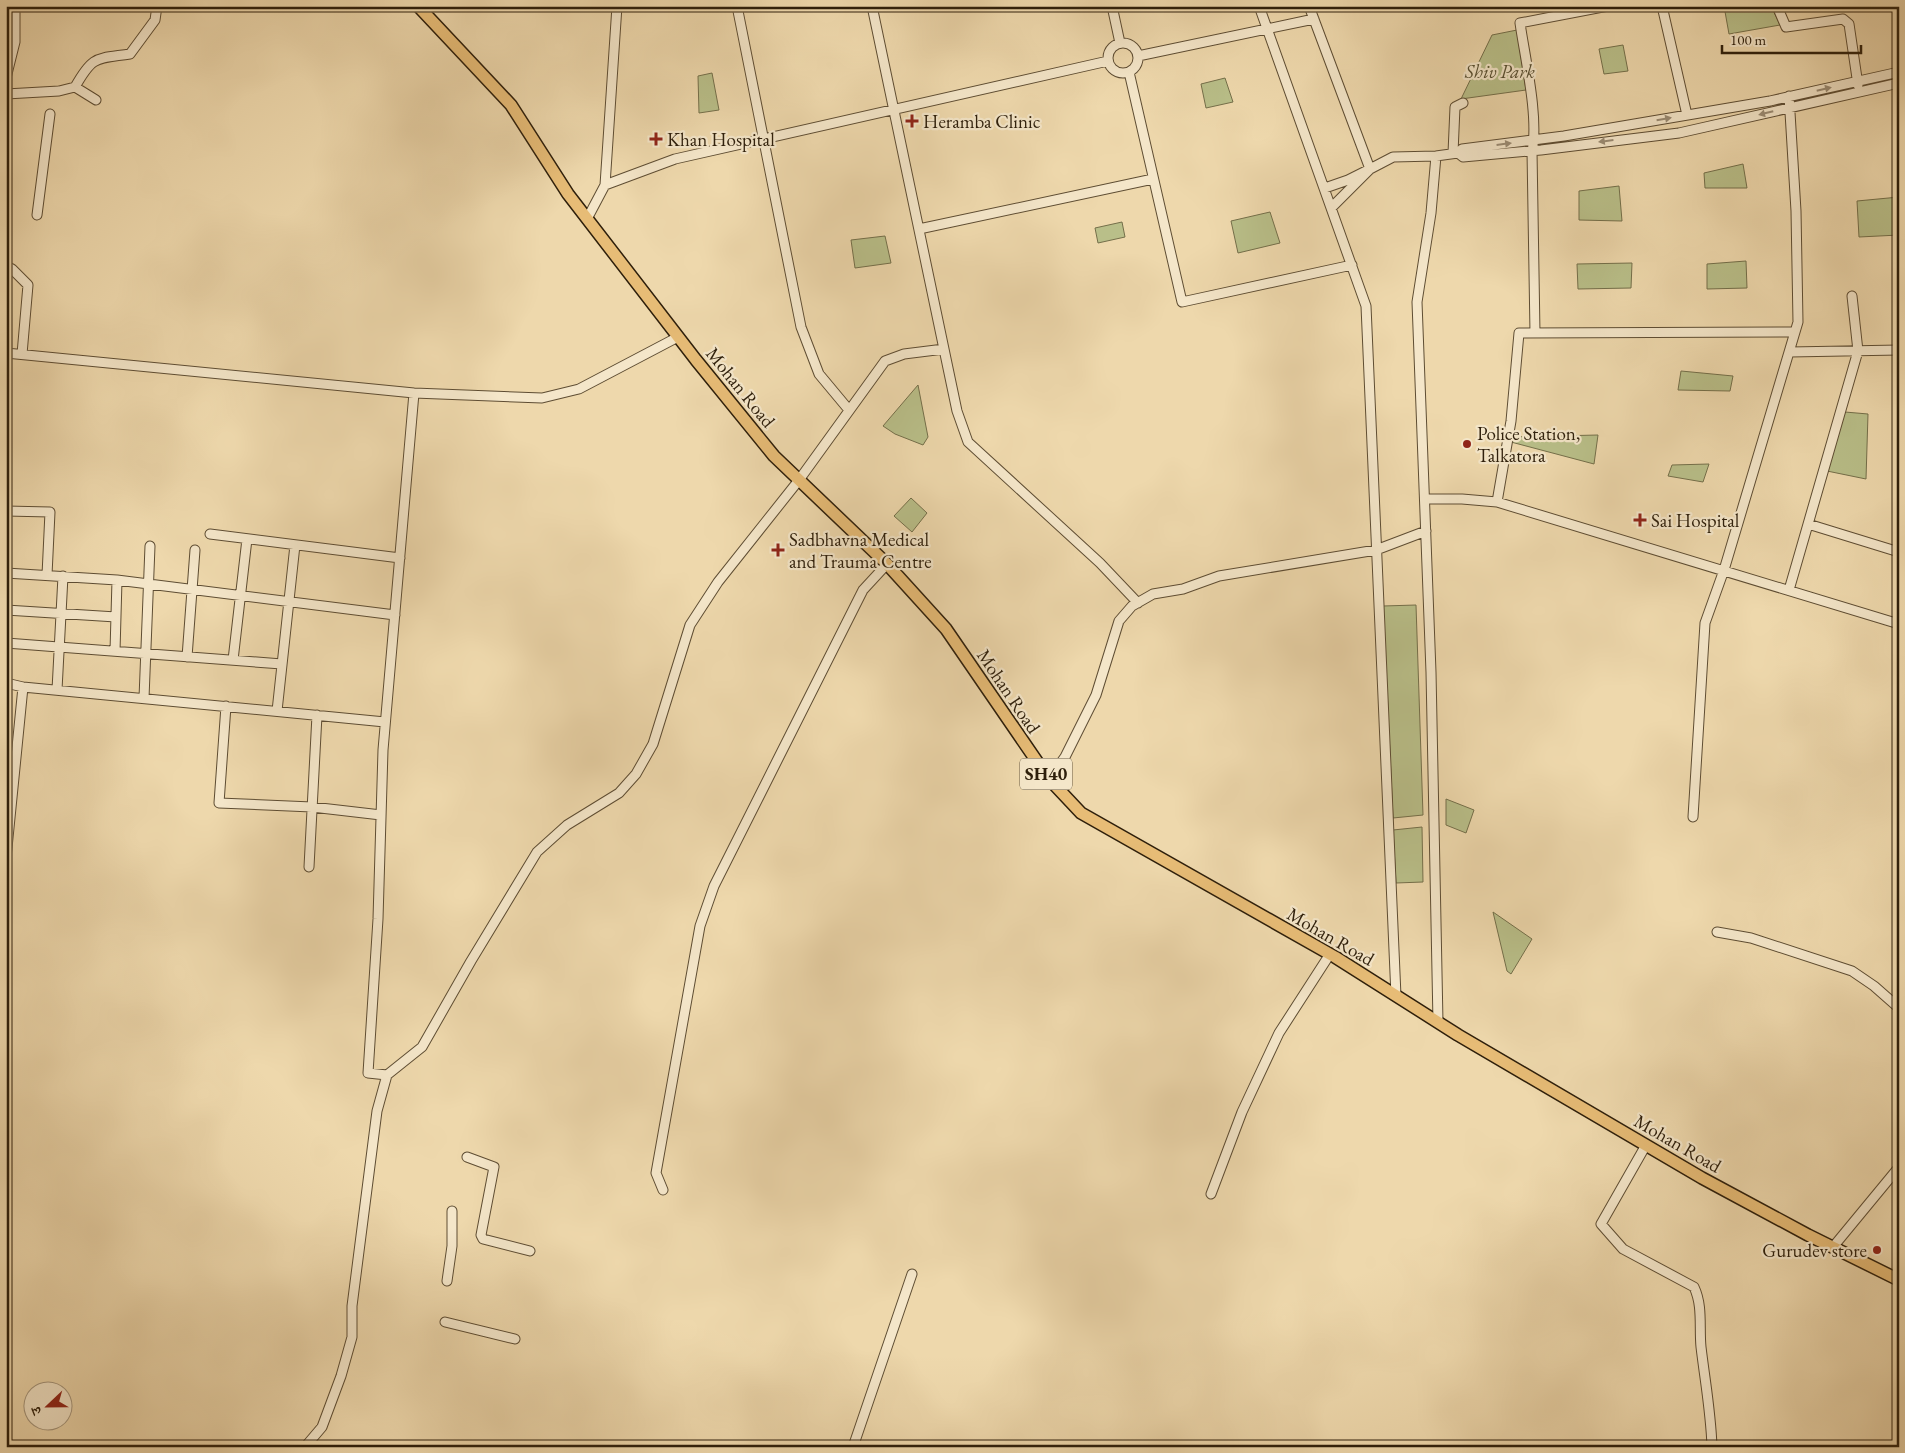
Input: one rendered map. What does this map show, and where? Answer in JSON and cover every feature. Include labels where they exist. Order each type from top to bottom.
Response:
[{"type":"main road","name":"Mohan Road","points":[[418,6],[510,106],[568,194],[678,337],[774,456],[887,564],[946,629],[1049,779],[1081,813],[1330,954],[1438,1022],[1702,1178],[1899,1280]]},
{"type":"street","points":[[6,78],[15,42],[15,6]]},
{"type":"street","points":[[75,87],[86,68],[96,59],[130,54],[155,20],[157,6]]},
{"type":"street","points":[[587,219],[605,185],[617,6]]},
{"type":"street","points":[[737,6],[801,327],[819,374],[849,410]]},
{"type":"street","points":[[872,6],[944,349],[958,411],[968,442],[1100,563],[1138,603]]},
{"type":"street","points":[[1112,6],[1120,44]]},
{"type":"street","points":[[1259,6],[1366,306],[1396,996]]},
{"type":"street","points":[[1309,6],[1370,169]]},
{"type":"street","points":[[1535,333],[1532,151],[1534,140],[1531,93],[1520,23],[1608,6]]},
{"type":"street","points":[[1662,6],[1687,115]]},
{"type":"street","points":[[1777,6],[1786,27],[1843,20],[1849,24],[1859,92]]},
{"type":"street","points":[[1138,56],[1314,19]]},
{"type":"street","points":[[1125,43],[1133,47],[1138,56],[1136,65],[1130,72],[1117,72],[1110,66],[1108,61],[1109,52],[1120,44],[1125,43]]},
{"type":"street","points":[[605,185],[675,159],[1108,61]]},
{"type":"street","points":[[1130,72],[1182,302],[1352,265]]},
{"type":"street","points":[[1455,154],[1462,148],[1534,140],[1687,115],[1789,96],[1899,72]]},
{"type":"street","points":[[1325,188],[1348,180],[1393,157],[1455,154],[1463,157],[1532,151],[1679,133],[1899,83]]},
{"type":"street","points":[[6,94],[59,91],[75,87],[96,100]]},
{"type":"street","points":[[1693,817],[1705,623],[1724,570],[1798,322],[1796,210],[1789,96]]},
{"type":"street","points":[[1455,154],[1455,107],[1462,103]]},
{"type":"street","points":[[37,216],[50,114]]},
{"type":"street","points":[[1436,156],[1431,213],[1417,302],[1432,682],[1438,1022]]},
{"type":"street","points":[[1332,207],[1370,169]]},
{"type":"street","points":[[919,229],[1153,178]]},
{"type":"street","points":[[6,266],[12,269],[28,285],[22,354]]},
{"type":"street","points":[[1789,590],[1858,351],[1852,296]]},
{"type":"street","points":[[1497,502],[1511,421],[1519,333],[1795,332]]},
{"type":"street","points":[[6,353],[414,394],[542,398],[579,389],[678,337]]},
{"type":"street","points":[[305,1447],[322,1427],[341,1376],[352,1338],[352,1306],[377,1111],[387,1075],[422,1047],[537,852],[568,825],[619,793],[636,774],[653,744],[690,625],[718,582],[799,480],[885,361],[904,354],[944,349]]},
{"type":"street","points":[[1790,352],[1899,350]]},
{"type":"street","points":[[387,1075],[368,1074],[378,919],[385,722],[414,394]]},
{"type":"street","points":[[1425,499],[1462,499],[1497,502],[1899,624]]},
{"type":"street","points":[[6,511],[50,512],[47,575]]},
{"type":"street","points":[[1808,524],[1899,552]]},
{"type":"street","points":[[1049,779],[1065,757],[1096,695],[1119,620],[1132,606],[1153,594],[1183,589],[1220,576],[1376,550],[1426,531]]},
{"type":"street","points":[[210,534],[400,558]]},
{"type":"street","points":[[233,660],[247,539]]},
{"type":"street","points":[[277,711],[295,545]]},
{"type":"street","points":[[144,698],[150,546]]},
{"type":"street","points":[[188,657],[195,550]]},
{"type":"street","points":[[663,1190],[656,1173],[700,926],[714,886],[863,590],[887,564]]},
{"type":"street","points":[[6,573],[117,580],[395,615]]},
{"type":"street","points":[[57,690],[63,576]]},
{"type":"street","points":[[115,651],[117,580]]},
{"type":"street","points":[[6,610],[116,617]]},
{"type":"street","points":[[6,643],[282,664]]},
{"type":"street","points":[[6,683],[23,687],[385,722]]},
{"type":"street","points":[[6,858],[23,687]]},
{"type":"street","points":[[226,706],[219,802],[312,807],[381,815]]},
{"type":"street","points":[[309,867],[317,715]]},
{"type":"street","points":[[1718,932],[1751,938],[1852,971],[1874,986],[1899,1008]]},
{"type":"street","points":[[1211,1194],[1242,1112],[1279,1033],[1330,954]]},
{"type":"street","points":[[1646,1145],[1601,1224],[1623,1249],[1694,1287],[1700,1298],[1701,1345],[1709,1403],[1712,1447]]},
{"type":"street","points":[[467,1157],[494,1167],[481,1235],[483,1239],[530,1251]]},
{"type":"street","points":[[1833,1247],[1899,1168]]},
{"type":"street","points":[[447,1280],[452,1246],[452,1211]]},
{"type":"street","points":[[853,1447],[912,1274]]},
{"type":"street","points":[[446,1322],[515,1339]]},
{"type":"green space","points":[[1724,6],[1771,6],[1780,25],[1729,34]]},
{"type":"green space","name":"Shiv Park","points":[[1517,30],[1526,90],[1461,99],[1492,35]]},
{"type":"green space","points":[[1623,45],[1628,71],[1604,74],[1599,49]]},
{"type":"green space","points":[[712,73],[719,110],[699,113],[698,76]]},
{"type":"green space","points":[[1225,78],[1233,102],[1206,108],[1201,84]]},
{"type":"green space","points":[[1743,164],[1747,188],[1705,188],[1704,173]]},
{"type":"green space","points":[[1619,186],[1622,221],[1579,220],[1579,191]]},
{"type":"green space","points":[[1899,197],[1899,235],[1859,237],[1857,201]]},
{"type":"green space","points":[[1270,212],[1280,243],[1238,253],[1231,221]]},
{"type":"green space","points":[[1122,222],[1125,237],[1098,243],[1095,228]]},
{"type":"green space","points":[[885,236],[891,263],[855,268],[851,240]]},
{"type":"green space","points":[[1746,261],[1747,288],[1707,289],[1707,264]]},
{"type":"green space","points":[[1632,263],[1631,288],[1578,289],[1577,264]]},
{"type":"green space","points":[[1681,371],[1733,376],[1730,391],[1678,390]]},
{"type":"green space","points":[[918,385],[928,437],[923,445],[895,434],[883,426]]},
{"type":"green space","points":[[1845,412],[1868,414],[1866,479],[1827,471]]},
{"type":"green space","points":[[1598,435],[1594,464],[1511,442],[1512,437]]},
{"type":"green space","points":[[1709,464],[1703,482],[1668,476],[1672,465]]},
{"type":"green space","points":[[911,498],[927,513],[912,532],[894,516]]},
{"type":"green space","points":[[1416,605],[1423,815],[1393,818],[1383,606]]},
{"type":"green space","points":[[1446,799],[1474,810],[1466,833],[1446,825]]},
{"type":"green space","points":[[1422,827],[1423,882],[1396,883],[1393,830]]},
{"type":"green space","points":[[1493,912],[1532,939],[1511,974],[1507,971]]},
{"type":"place","name":"Heramba Clinic","points":[[912,121]]},
{"type":"place","name":"Khan Hospital","points":[[656,139]]},
{"type":"place","name":"Police Station, Talkatora","points":[[1467,444]]},
{"type":"place","name":"Sai Hospital","points":[[1640,520]]},
{"type":"place","name":"Sadbhavna Medical and Trauma Centre","points":[[778,550]]},
{"type":"place","name":"Gurudev store","points":[[1877,1250]]}]
